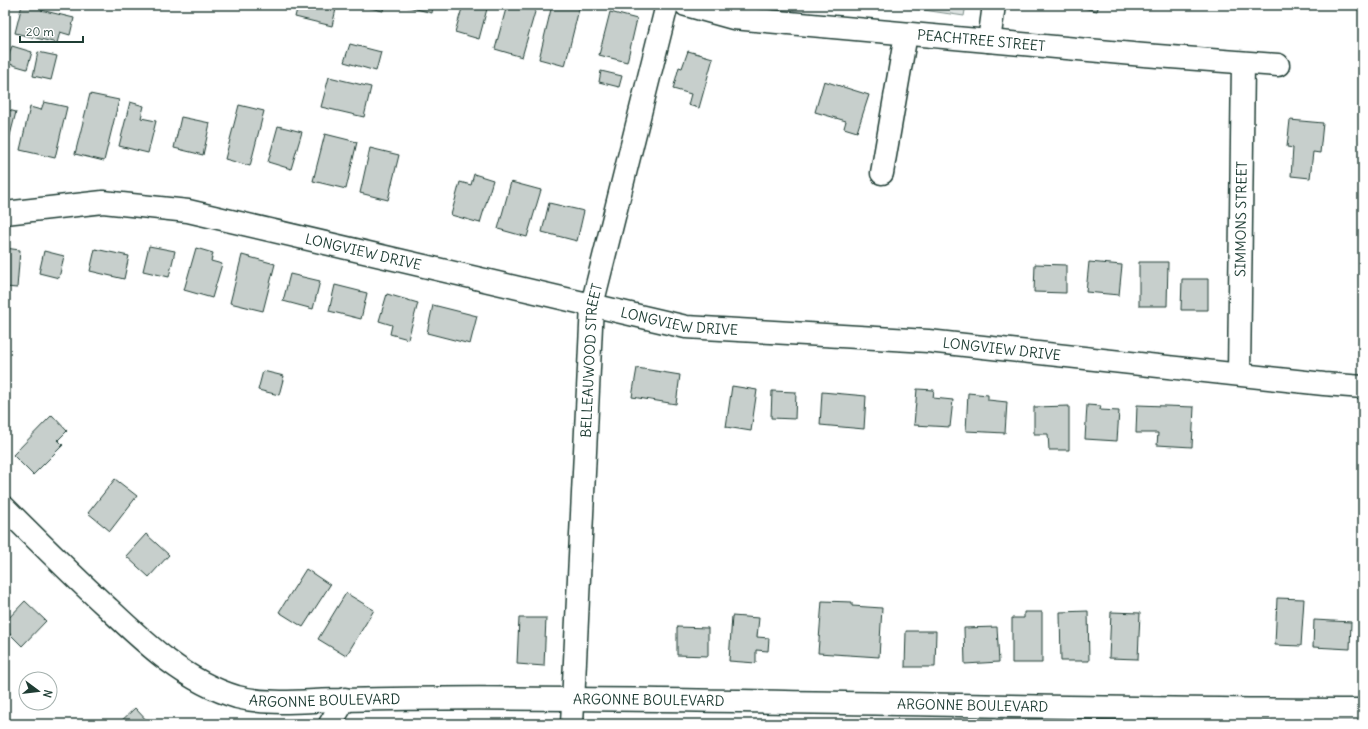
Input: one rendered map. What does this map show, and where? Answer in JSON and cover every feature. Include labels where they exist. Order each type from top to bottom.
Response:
[{"type":"street","name":"BELLEAUWOOD STREET","points":[[572,724],[592,305],[667,5]]},
{"type":"street","name":"PEACHTREE STREET","points":[[686,5],[733,18],[1278,65]]},
{"type":"street","points":[[989,41],[994,5]]},
{"type":"street","points":[[882,173],[906,34]]},
{"type":"street","name":"SIMMONS STREET","points":[[1239,374],[1243,63]]},
{"type":"street","name":"LONGVIEW DRIVE","points":[[5,213],[104,202],[188,211],[686,327],[928,341],[1363,387]]},
{"type":"street","name":"ARGONNE BOULEVARD","points":[[5,508],[70,573],[140,638],[178,669],[212,688],[239,698],[267,702],[345,700],[572,699],[1235,717],[1363,710]]},
{"type":"street","points":[[330,724],[345,700]]},
{"type":"shaded area","points":[[890,5],[966,5],[964,16]]},
{"type":"building","points":[[22,5],[42,5],[41,10],[74,18],[70,35],[60,32],[57,43],[15,33]]},
{"type":"building","points":[[298,5],[337,5],[332,26],[295,17]]},
{"type":"building","points":[[357,5],[384,5],[383,11]]},
{"type":"building","points":[[401,5],[433,5],[432,13]]},
{"type":"building","points":[[463,5],[488,5],[479,39],[455,32]]},
{"type":"building","points":[[507,5],[537,5],[522,57],[495,49]]},
{"type":"building","points":[[552,5],[580,5],[565,66],[539,59]]},
{"type":"building","points":[[1069,5],[1099,5],[1097,11]]},
{"type":"building","points":[[610,12],[637,19],[627,62],[599,55]]},
{"type":"building","points":[[350,44],[381,52],[376,71],[344,62]]},
{"type":"building","points":[[12,46],[32,52],[27,69],[6,63]]},
{"type":"building","points":[[688,51],[713,58],[699,108],[688,105],[691,94],[673,89],[679,67],[682,68]]},
{"type":"building","points":[[38,52],[57,56],[51,80],[33,76]]},
{"type":"building","points":[[601,71],[622,76],[619,87],[599,82]]},
{"type":"building","points":[[329,77],[371,87],[364,117],[321,107]]},
{"type":"building","points":[[824,81],[869,95],[857,132],[844,128],[846,121],[815,112]]},
{"type":"building","points":[[90,94],[119,100],[104,161],[75,154]]},
{"type":"building","points":[[44,102],[67,107],[55,158],[20,150],[30,107],[41,110]]},
{"type":"building","points":[[130,102],[144,106],[141,118],[156,121],[148,153],[119,146]]},
{"type":"building","points":[[239,105],[264,111],[250,166],[225,159]]},
{"type":"building","points":[[5,109],[16,112],[5,155]]},
{"type":"building","points":[[181,117],[210,123],[203,155],[174,148]]},
{"type":"building","points":[[1290,120],[1323,123],[1320,153],[1313,152],[1310,178],[1291,176],[1293,148],[1287,147]]},
{"type":"building","points":[[278,126],[302,132],[291,169],[268,162]]},
{"type":"building","points":[[325,134],[357,142],[346,189],[313,181]]},
{"type":"building","points":[[370,148],[399,155],[388,200],[360,193]]},
{"type":"building","points":[[474,174],[493,180],[480,223],[451,215],[460,182],[471,185]]},
{"type":"building","points":[[511,182],[541,190],[527,237],[498,229]]},
{"type":"building","points":[[549,203],[584,211],[577,241],[542,232]]},
{"type":"building","points":[[149,246],[175,251],[169,277],[143,271]]},
{"type":"building","points":[[5,248],[20,250],[17,288],[5,287]]},
{"type":"building","points":[[196,248],[213,253],[211,261],[222,264],[212,298],[184,290]]},
{"type":"building","points":[[95,249],[129,256],[124,279],[90,271]]},
{"type":"building","points":[[44,251],[64,256],[59,278],[39,273]]},
{"type":"building","points":[[242,255],[275,264],[263,311],[230,303]]},
{"type":"building","points":[[1089,262],[1122,265],[1119,295],[1086,292]]},
{"type":"building","points":[[1139,262],[1168,262],[1167,306],[1139,306]]},
{"type":"building","points":[[1035,264],[1066,265],[1066,293],[1034,292]]},
{"type":"building","points":[[290,274],[320,281],[313,309],[283,301]]},
{"type":"building","points":[[1182,279],[1208,279],[1208,310],[1181,310]]},
{"type":"building","points":[[335,285],[367,293],[361,319],[329,311]]},
{"type":"building","points":[[387,294],[418,303],[408,339],[390,334],[392,325],[379,321]]},
{"type":"building","points":[[433,305],[477,316],[470,344],[427,333]]},
{"type":"building","points":[[637,368],[680,375],[676,404],[632,397]]},
{"type":"building","points":[[263,371],[284,376],[279,395],[258,390]]},
{"type":"building","points":[[732,386],[757,390],[751,431],[726,427]]},
{"type":"building","points":[[917,389],[934,390],[933,398],[953,400],[950,427],[914,425]]},
{"type":"building","points":[[772,391],[796,392],[795,419],[771,418]]},
{"type":"building","points":[[822,392],[866,396],[864,429],[820,425]]},
{"type":"building","points":[[968,393],[988,395],[988,400],[1007,402],[1005,433],[966,431]]},
{"type":"building","points":[[1087,405],[1101,406],[1100,410],[1119,411],[1117,441],[1085,439]]},
{"type":"building","points":[[1137,405],[1194,407],[1192,447],[1157,445],[1158,433],[1136,433]]},
{"type":"building","points":[[1069,406],[1069,450],[1049,450],[1048,434],[1034,434],[1034,407]]},
{"type":"building","points":[[52,415],[67,431],[58,440],[63,445],[33,475],[13,455]]},
{"type":"building","points":[[115,479],[137,496],[110,531],[88,513]]},
{"type":"building","points":[[146,534],[169,555],[149,577],[126,556]]},
{"type":"building","points":[[306,569],[330,585],[303,627],[279,612]]},
{"type":"building","points":[[346,593],[374,610],[346,656],[318,639]]},
{"type":"building","points":[[1277,598],[1304,599],[1301,646],[1275,645]]},
{"type":"building","points":[[25,601],[46,621],[22,646],[5,629],[5,622]]},
{"type":"building","points":[[822,601],[852,602],[852,606],[882,608],[879,657],[818,653]]},
{"type":"building","points":[[1088,611],[1089,661],[1061,661],[1060,612]]},
{"type":"building","points":[[1024,612],[1042,612],[1042,663],[1012,663],[1012,618],[1024,618]]},
{"type":"building","points":[[1111,612],[1140,613],[1138,659],[1109,658]]},
{"type":"building","points":[[732,616],[759,618],[757,637],[769,638],[768,651],[756,650],[756,663],[729,661]]},
{"type":"building","points":[[519,618],[546,618],[544,666],[517,664]]},
{"type":"building","points":[[1314,620],[1351,622],[1350,649],[1313,647]]},
{"type":"building","points":[[677,627],[708,628],[708,656],[677,655]]},
{"type":"building","points":[[997,627],[999,662],[965,664],[964,628]]},
{"type":"building","points":[[906,631],[936,631],[935,667],[905,667]]},
{"type":"building","points":[[135,708],[150,724],[118,724]]}]
